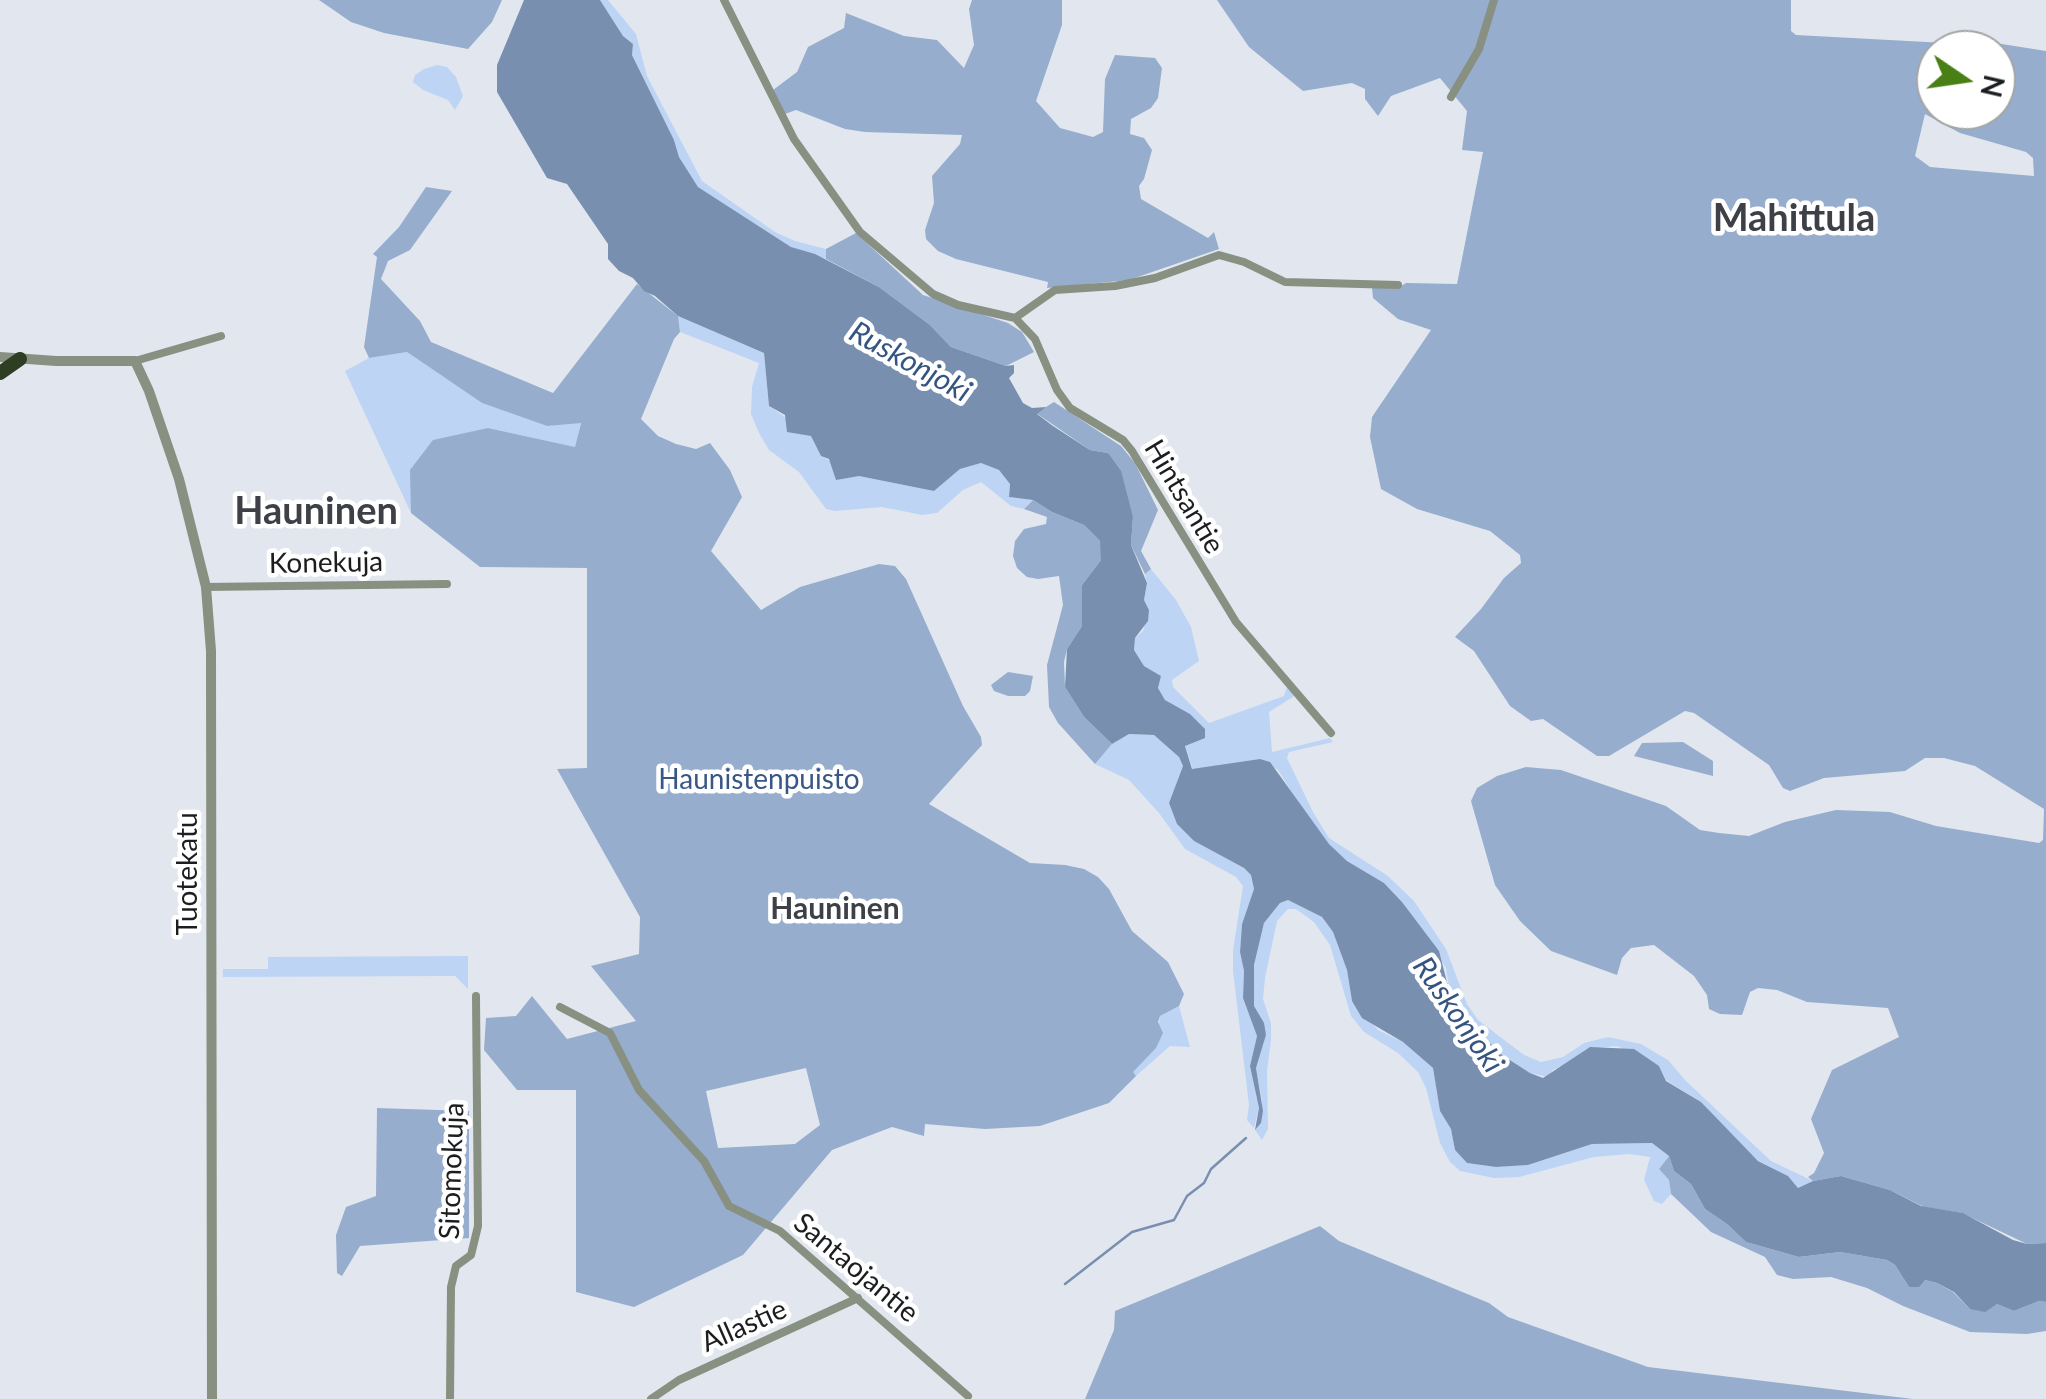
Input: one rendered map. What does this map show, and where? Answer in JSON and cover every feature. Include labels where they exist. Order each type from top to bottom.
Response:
[{"type":"highway","points":[[0,374],[20,358]]},
{"type":"street","points":[[724,0],[794,140],[860,232],[932,294],[958,305],[1015,318],[1055,290],[1115,286],[1154,278],[1219,255],[1285,282],[1398,284]]},
{"type":"street","points":[[1451,97],[1478,49],[1494,0]]},
{"type":"street","name":"Hintsantie","points":[[1015,318],[1035,340],[1057,390],[1070,408],[1122,440],[1132,451],[1236,622],[1331,733]]},
{"type":"street","points":[[0,356],[135,360],[221,336]]},
{"type":"street","name":"Tuotekatu","points":[[135,360],[173,461],[206,587],[211,651],[212,1399]]},
{"type":"street","name":"Konekuja","points":[[206,587],[447,584]]},
{"type":"street","name":"Sitomokuja","points":[[450,1399],[451,1287],[456,1266],[471,1256],[478,1226],[476,996]]},
{"type":"street","name":"Santaojantie","points":[[560,1007],[610,1034],[639,1090],[704,1161],[729,1206],[780,1231],[968,1396]]},
{"type":"street","name":"Allastie","points":[[651,1399],[680,1380],[858,1298]]},
{"type":"shaded area","points":[[600,0],[608,0],[636,34],[647,76],[702,181],[775,232],[826,249],[826,259],[791,247],[698,187],[679,157],[632,55],[633,44],[623,36]]},
{"type":"shaded area","points":[[437,65],[447,67],[456,77],[463,96],[455,110],[448,100],[413,82],[415,75]]},
{"type":"shaded area","points":[[678,316],[764,353],[769,406],[811,435],[821,456],[859,476],[934,491],[960,469],[981,463],[999,470],[1010,484],[1009,497],[1033,500],[1024,509],[1011,506],[981,482],[963,490],[937,513],[922,515],[882,507],[826,509],[799,472],[769,450],[759,433],[751,414],[752,387],[759,363],[680,332]]},
{"type":"shaded area","points":[[407,352],[482,403],[547,426],[581,422],[575,447],[488,428],[411,470],[411,513],[345,371],[369,358]]},
{"type":"shaded area","points":[[1151,569],[1191,627],[1199,661],[1172,680],[1173,687],[1209,723],[1284,696],[1287,687],[1296,695],[1269,712],[1272,752],[1330,738],[1333,742],[1289,752],[1287,758],[1313,812],[1329,838],[1388,876],[1414,901],[1446,949],[1467,1004],[1478,1020],[1524,1055],[1541,1062],[1563,1057],[1584,1043],[1608,1037],[1641,1044],[1668,1060],[1771,1161],[1813,1181],[1798,1188],[1788,1176],[1759,1161],[1743,1147],[1701,1102],[1666,1080],[1659,1066],[1617,1046],[1586,1049],[1548,1077],[1530,1073],[1502,1055],[1459,1013],[1450,994],[1446,968],[1402,902],[1384,883],[1347,861],[1329,844],[1312,825],[1278,770],[1260,759],[1193,770],[1185,745],[1190,714],[1165,700],[1158,688],[1161,676],[1144,666],[1134,650],[1135,638],[1143,631],[1149,610],[1144,600],[1145,574]]},
{"type":"shaded area","points":[[1129,734],[1154,735],[1179,757],[1183,766],[1169,803],[1177,824],[1194,841],[1251,875],[1254,889],[1242,924],[1240,952],[1243,998],[1257,1036],[1250,1066],[1259,1108],[1254,1128],[1247,1120],[1249,1105],[1233,971],[1243,886],[1236,877],[1185,849],[1129,780],[1095,764],[1112,744]]},
{"type":"shaded area","points":[[1288,900],[1322,917],[1333,932],[1347,970],[1352,1001],[1378,1030],[1403,1042],[1433,1068],[1440,1111],[1451,1129],[1455,1150],[1467,1163],[1496,1167],[1528,1165],[1592,1144],[1652,1143],[1669,1156],[1659,1169],[1669,1180],[1671,1194],[1662,1204],[1654,1201],[1644,1180],[1650,1157],[1629,1154],[1594,1157],[1519,1177],[1494,1178],[1460,1171],[1440,1143],[1418,1072],[1398,1053],[1364,1032],[1351,1016],[1330,945],[1314,922],[1296,909],[1288,909],[1277,921],[1265,978],[1263,999],[1271,1023],[1271,1040],[1268,1129],[1262,1140],[1255,1130],[1261,1123],[1262,1101],[1256,1068],[1266,1035],[1254,1006],[1254,965],[1264,923],[1280,903]]},
{"type":"shaded area","points":[[468,956],[468,989],[455,976],[223,977],[223,969],[268,969],[268,957]]},
{"type":"shaded area","points":[[1179,1006],[1190,1047],[1170,1046],[1136,1076],[1132,1072],[1156,1048],[1160,1016]]},
{"type":"green space","points":[[319,0],[502,0],[492,22],[468,49],[384,33],[351,22]]},
{"type":"green space","points":[[972,0],[1062,0],[1062,25],[1036,101],[1060,128],[1093,137],[1103,132],[1105,79],[1115,55],[1155,58],[1162,68],[1158,98],[1151,108],[1131,119],[1130,134],[1144,138],[1152,150],[1139,186],[1141,199],[1208,238],[1214,232],[1219,249],[1129,280],[1047,288],[1048,282],[956,259],[938,251],[926,239],[934,203],[932,176],[960,144],[962,135],[865,132],[845,129],[796,110],[785,114],[773,90],[797,72],[808,47],[844,28],[846,13],[904,36],[937,40],[964,68],[974,45],[969,9]]},
{"type":"green space","points":[[1217,0],[1791,0],[1791,31],[1796,35],[1916,41],[1916,130],[1921,130],[1915,156],[1930,167],[2034,176],[2033,158],[2026,152],[1954,130],[2016,130],[2016,46],[2046,51],[2046,1243],[2027,1244],[1962,1213],[1924,1207],[1890,1190],[1841,1176],[1813,1181],[1808,1177],[1824,1153],[1811,1119],[1832,1070],[1899,1037],[1888,1008],[1807,1002],[1777,990],[1758,988],[1750,992],[1742,1015],[1720,1014],[1709,1009],[1707,995],[1694,976],[1654,945],[1631,948],[1622,958],[1617,975],[1551,951],[1520,921],[1495,885],[1471,801],[1477,788],[1497,776],[1526,767],[1561,770],[1666,806],[1700,830],[1749,836],[1785,822],[1836,810],[1890,812],[1936,826],[2039,843],[2043,840],[2044,809],[1975,766],[1944,758],[1925,758],[1905,771],[1824,778],[1790,791],[1783,788],[1769,765],[1694,713],[1685,711],[1609,756],[1597,756],[1543,719],[1531,721],[1510,706],[1474,651],[1455,637],[1521,563],[1520,555],[1490,531],[1417,509],[1381,489],[1370,437],[1372,417],[1431,330],[1398,319],[1373,298],[1372,288],[1398,288],[1406,283],[1457,284],[1483,152],[1462,150],[1467,111],[1440,78],[1391,96],[1378,116],[1365,99],[1365,89],[1352,83],[1303,91],[1249,47]]},
{"type":"green space","name":"Haunistenpuisto","points":[[426,187],[452,191],[410,250],[388,261],[381,279],[420,321],[431,342],[553,393],[637,284],[678,316],[680,332],[641,419],[658,436],[676,444],[696,449],[710,443],[730,470],[742,497],[711,551],[761,610],[800,587],[879,564],[895,566],[906,579],[982,745],[929,804],[1030,863],[1065,865],[1098,877],[1132,931],[1168,962],[1184,994],[1179,1006],[1160,1016],[1158,1022],[1163,1033],[1156,1048],[1109,1103],[1040,1126],[985,1129],[925,1124],[924,1136],[892,1127],[832,1150],[743,1255],[634,1307],[576,1292],[576,1090],[517,1090],[484,1050],[486,1018],[516,1016],[532,996],[567,1039],[636,1021],[591,966],[639,954],[640,917],[557,769],[587,768],[587,568],[480,567],[411,513],[410,470],[433,440],[488,428],[575,447],[581,423],[547,426],[482,403],[407,352],[369,358],[364,347],[377,257],[373,254],[399,227]],"holes":[[[806,1068],[820,1125],[795,1144],[718,1148],[706,1091]]]},
{"type":"green space","points":[[856,233],[923,295],[1008,323],[1022,332],[1034,352],[1006,366],[951,347],[930,325],[879,287],[826,259],[826,249]]},
{"type":"green space","points":[[1054,402],[1121,446],[1135,463],[1158,510],[1141,551],[1151,569],[1145,574],[1131,545],[1133,517],[1108,453],[1090,450],[1036,413]]},
{"type":"green space","points":[[1033,500],[1084,525],[1100,541],[1101,560],[1082,585],[1082,626],[1067,649],[1064,662],[1065,687],[1084,717],[1112,744],[1095,764],[1058,723],[1049,707],[1047,665],[1063,605],[1059,576],[1027,577],[1017,568],[1013,556],[1015,541],[1024,529],[1046,524],[1047,517],[1024,509]]},
{"type":"green space","points":[[1008,672],[1033,676],[1025,696],[994,691],[991,685]]},
{"type":"green space","points":[[1683,742],[1713,761],[1713,776],[1634,756],[1642,743]]},
{"type":"green space","points":[[377,1108],[469,1111],[469,1238],[360,1246],[342,1276],[337,1273],[336,1235],[346,1207],[376,1196]]},
{"type":"green space","points":[[1669,1156],[1674,1171],[1691,1184],[1705,1209],[1746,1242],[1799,1257],[1840,1252],[1887,1260],[1895,1265],[1909,1287],[1925,1280],[1937,1283],[1970,1309],[1997,1304],[2014,1311],[2046,1302],[2046,1331],[1970,1332],[1867,1288],[1831,1277],[1793,1279],[1777,1275],[1765,1257],[1711,1232],[1671,1194],[1669,1180],[1659,1169]]},
{"type":"green space","points":[[1320,1226],[1339,1241],[1489,1303],[1508,1317],[1648,1367],[1913,1399],[1085,1399],[1114,1330],[1115,1311]]},
{"type":"water","name":"Ruskonjoki","points":[[524,0],[600,0],[623,36],[633,44],[632,55],[679,157],[698,187],[791,247],[815,254],[879,287],[930,325],[951,347],[1006,366],[1014,365],[1009,378],[1023,403],[1032,408],[1046,407],[1037,414],[1090,450],[1108,453],[1121,471],[1133,517],[1131,545],[1147,583],[1144,600],[1149,610],[1148,621],[1135,638],[1134,650],[1144,666],[1161,676],[1158,688],[1165,700],[1190,714],[1205,729],[1205,738],[1185,746],[1192,769],[1260,759],[1270,762],[1329,844],[1347,861],[1384,883],[1402,902],[1439,951],[1459,1013],[1502,1055],[1543,1078],[1590,1047],[1634,1049],[1659,1066],[1666,1081],[1701,1102],[1758,1161],[1788,1176],[1798,1188],[1841,1176],[1890,1190],[1921,1206],[1963,1213],[2013,1240],[2046,1243],[2046,1302],[2014,1311],[1997,1304],[1985,1312],[1970,1309],[1954,1292],[1937,1283],[1925,1280],[1919,1287],[1909,1287],[1895,1265],[1887,1260],[1840,1252],[1799,1257],[1746,1242],[1705,1209],[1691,1184],[1674,1171],[1669,1156],[1652,1143],[1592,1144],[1528,1165],[1496,1167],[1467,1163],[1455,1150],[1451,1129],[1440,1111],[1433,1068],[1403,1042],[1362,1018],[1352,1001],[1347,970],[1333,932],[1322,917],[1288,900],[1280,903],[1264,923],[1254,965],[1254,1006],[1266,1035],[1256,1068],[1263,1111],[1255,1130],[1259,1108],[1250,1066],[1257,1036],[1243,998],[1240,952],[1242,924],[1254,889],[1251,875],[1194,841],[1177,824],[1169,803],[1183,766],[1179,757],[1154,735],[1129,734],[1112,744],[1084,717],[1065,687],[1067,649],[1082,626],[1082,585],[1101,560],[1100,541],[1084,525],[1033,500],[1009,497],[1010,484],[999,470],[981,463],[960,469],[934,491],[859,476],[836,480],[829,459],[821,456],[811,436],[787,432],[785,415],[769,406],[764,353],[678,316],[619,271],[608,259],[608,244],[567,184],[547,178],[497,92],[497,65]]},
{"type":"waterway","points":[[1065,1284],[1132,1232],[1174,1220],[1187,1196],[1246,1138]]},
{"type":"district","name":"Mahittula","points":[[1794,219]]},
{"type":"district","name":"Hauninen","points":[[316,512]]},
{"type":"district","name":"Hauninen","points":[[835,909]]}]
